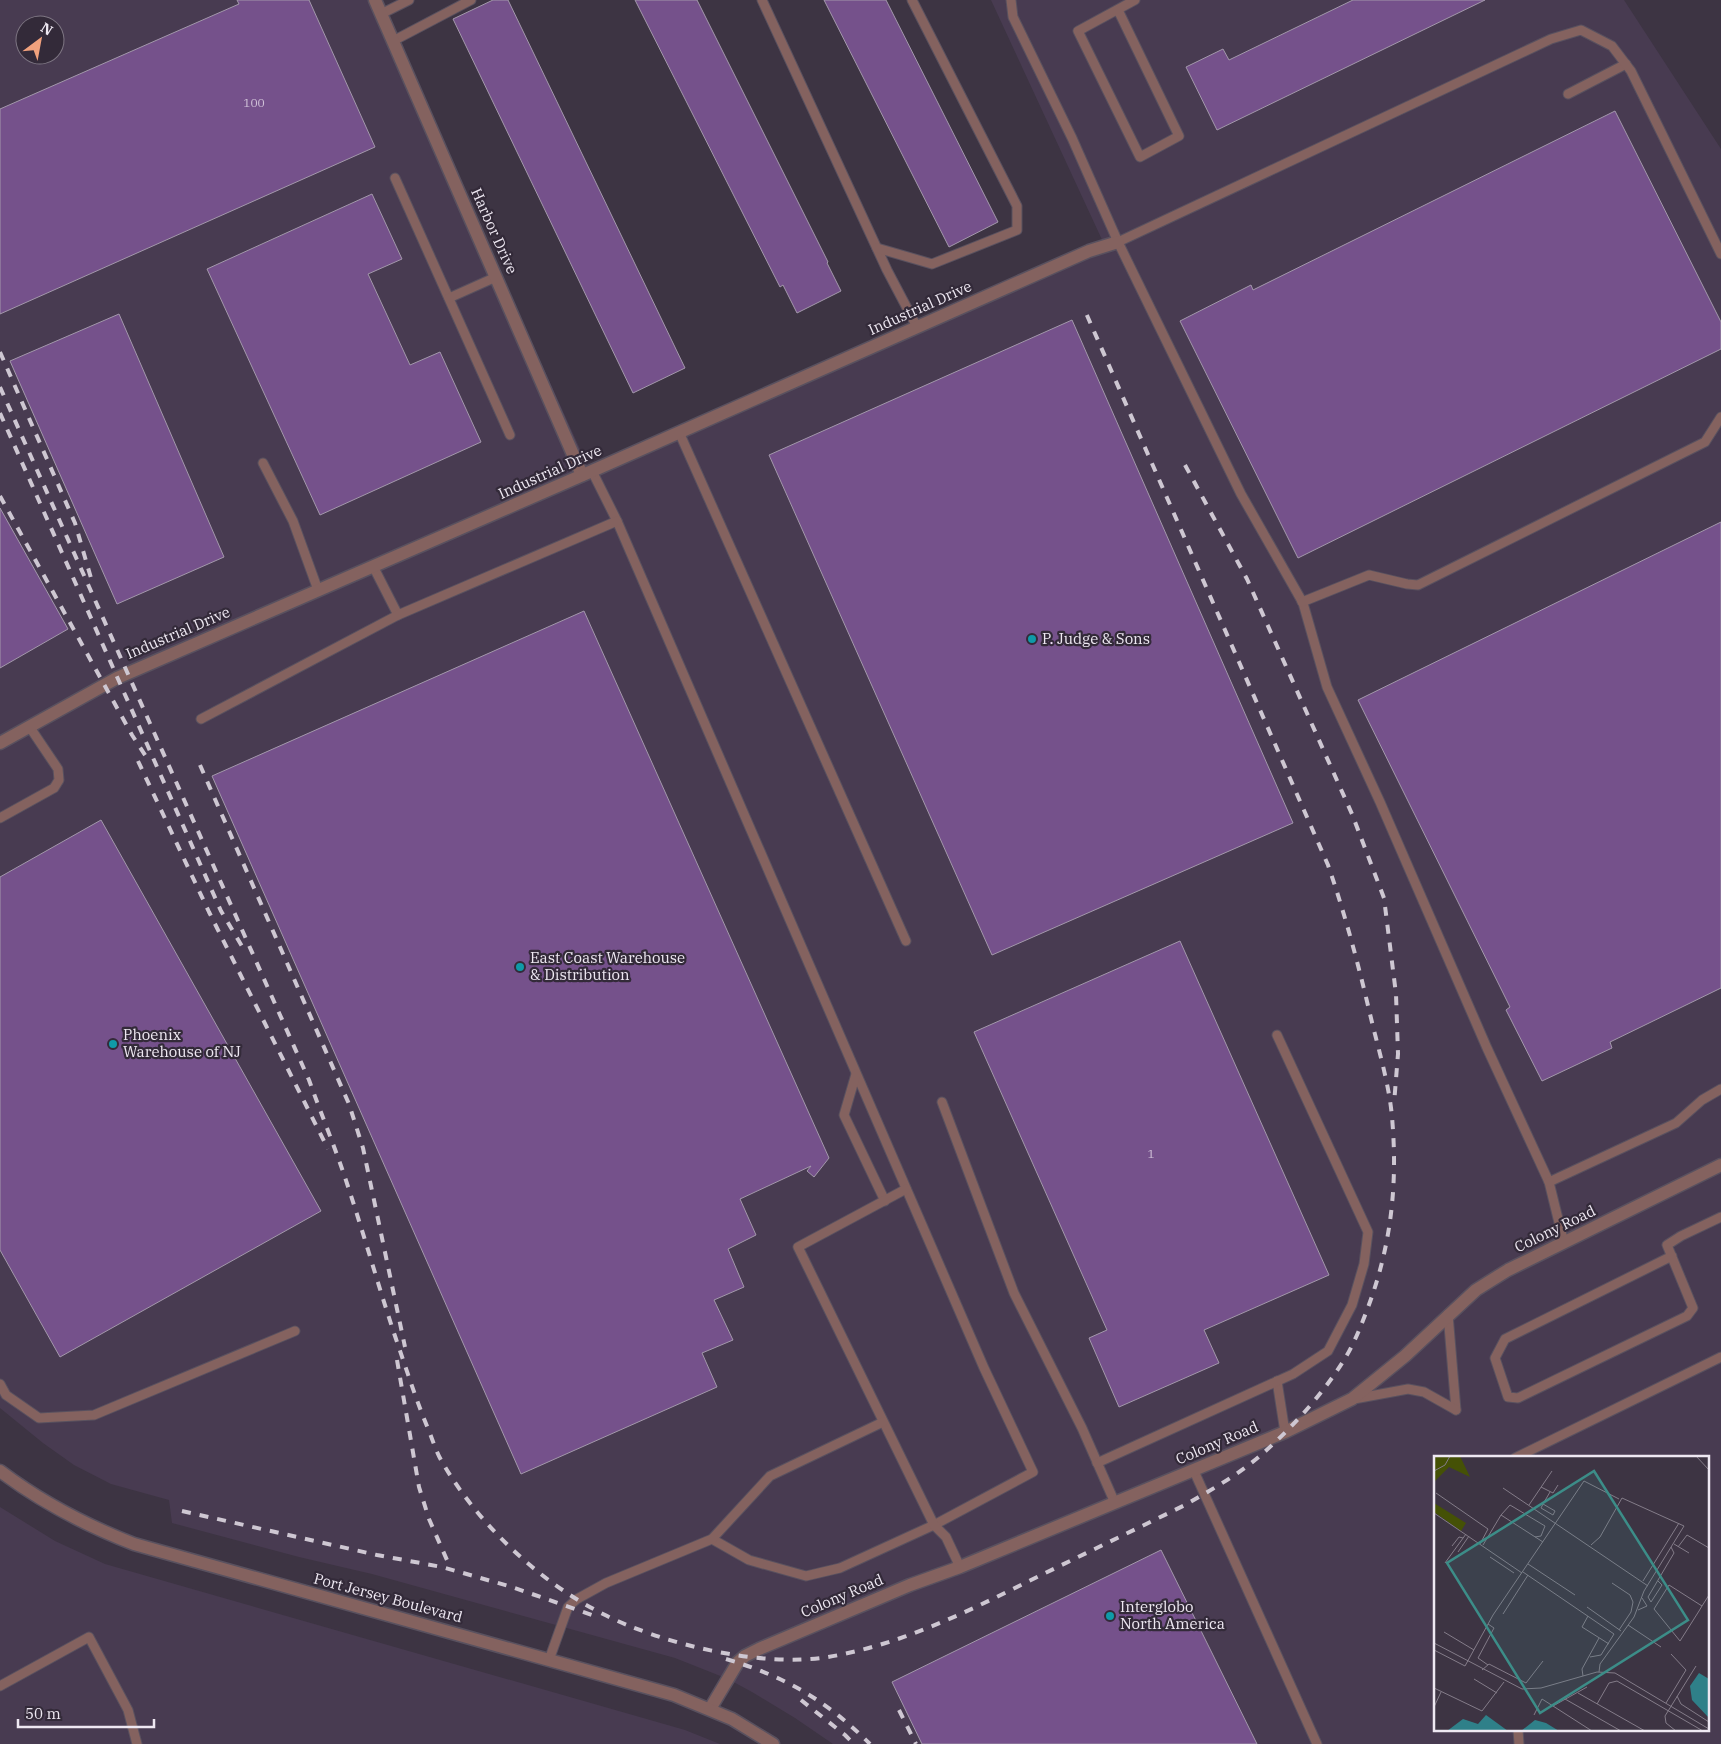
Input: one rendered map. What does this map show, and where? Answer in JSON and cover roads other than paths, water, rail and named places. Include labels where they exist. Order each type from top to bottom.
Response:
[{"type":"street","name":"Harbor Drive","points":[[375,0],[496,277],[587,473]]},
{"type":"street","name":"Industrial Drive","points":[[0,743],[117,678],[1089,251],[1118,242]]},
{"type":"street","name":"Colony Road","points":[[710,1709],[732,1672],[745,1656],[759,1649],[910,1585],[1194,1471],[1286,1432],[1352,1399],[1405,1356],[1476,1290],[1508,1270],[1721,1165]]},
{"type":"street","name":"Port Jersey Boulevard","points":[[0,1470],[35,1496],[60,1511],[107,1534],[134,1544],[674,1695],[710,1709],[753,1730],[773,1744]]},
{"type":"lane","points":[[381,14],[409,0]]},
{"type":"lane","points":[[393,41],[471,0]]},
{"type":"lane","points":[[762,0],[877,248],[916,327]]},
{"type":"lane","points":[[877,248],[932,264],[1017,230],[1017,206],[912,0]]},
{"type":"lane","points":[[1011,0],[1013,17],[1072,138],[1118,242],[1241,494],[1302,602],[1327,687],[1380,802],[1487,1048],[1549,1182],[1564,1243]]},
{"type":"lane","points":[[1118,10],[1179,136],[1140,156],[1078,31],[1135,0]]},
{"type":"lane","points":[[1118,242],[1551,40],[1581,30],[1612,46],[1631,71],[1721,254]]},
{"type":"lane","points":[[1568,94],[1626,64]]},
{"type":"lane","points":[[394,178],[510,435]]},
{"type":"lane","points":[[449,298],[496,277]]},
{"type":"lane","points":[[1302,602],[1368,575],[1418,585],[1705,442],[1721,417]]},
{"type":"lane","points":[[679,432],[906,941]]},
{"type":"lane","points":[[263,463],[293,521],[318,590]]},
{"type":"lane","points":[[587,473],[617,521],[906,1190],[984,1368],[1033,1472],[934,1525],[840,1568],[806,1576],[749,1560],[712,1539]]},
{"type":"lane","points":[[201,719],[398,615],[617,521]]},
{"type":"lane","points":[[373,566],[398,615]]},
{"type":"lane","points":[[0,818],[54,788],[59,780],[58,769],[29,726]]},
{"type":"lane","points":[[1097,1462],[1293,1374],[1328,1351],[1352,1305],[1364,1264],[1368,1232],[1277,1035]]},
{"type":"lane","points":[[856,1074],[844,1115],[885,1201]]},
{"type":"lane","points":[[1549,1182],[1676,1123],[1702,1100],[1721,1089]]},
{"type":"lane","points":[[942,1102],[1014,1293],[1082,1428],[1115,1503]]},
{"type":"lane","points":[[906,1190],[798,1247],[934,1525],[946,1537],[960,1566]]},
{"type":"lane","points":[[1672,1256],[1506,1340],[1496,1358],[1508,1397],[1518,1398],[1687,1316],[1693,1308],[1672,1256],[1667,1245],[1681,1236],[1721,1217]]},
{"type":"lane","points":[[1352,1399],[1408,1389],[1424,1392],[1456,1410],[1448,1314]]},
{"type":"lane","points":[[0,1384],[6,1395],[39,1418],[94,1415],[294,1331]]},
{"type":"lane","points":[[1519,1456],[1721,1357]]},
{"type":"lane","points":[[1276,1381],[1286,1432]]},
{"type":"lane","points":[[549,1660],[568,1607],[577,1599],[606,1583],[712,1539],[770,1476],[883,1422]]},
{"type":"lane","points":[[1194,1471],[1317,1744]]},
{"type":"lane","points":[[0,1686],[89,1637],[128,1710],[137,1744]]},
{"type":"railway","points":[[0,387],[309,1080],[347,1184],[415,1396],[441,1460],[455,1483],[491,1528],[533,1568],[579,1601],[603,1614],[654,1635],[713,1651],[743,1656],[802,1660],[828,1657],[880,1645],[955,1617],[1185,1505],[1243,1469],[1261,1455],[1296,1421],[1319,1396],[1338,1369],[1360,1328],[1382,1263],[1391,1215],[1393,1191],[1394,1142],[1391,1104],[1346,920],[1328,865],[1086,313]]},
{"type":"railway","points":[[0,352],[75,523],[91,578]]},
{"type":"railway","points":[[0,413],[221,911],[243,948]]},
{"type":"railway","points":[[1185,465],[1247,579],[1352,814],[1384,898],[1396,994],[1398,1054],[1394,1104]]},
{"type":"railway","points":[[0,496],[132,735],[147,758]]},
{"type":"railway","points":[[138,761],[209,912],[328,1149]]},
{"type":"railway","points":[[200,765],[349,1104],[363,1148],[405,1347]]},
{"type":"railway","points":[[397,1360],[419,1487],[429,1519],[447,1560]]},
{"type":"railway","points":[[182,1511],[377,1555],[442,1567],[512,1587],[595,1616]]},
{"type":"railway","points":[[726,1659],[768,1674],[804,1692],[854,1728],[870,1744]]},
{"type":"railway","points":[[801,1700],[854,1744]]},
{"type":"railway","points":[[899,1710],[916,1744]]},
{"type":"place","name":"P. Judge & Sons","points":[[1032,639]]},
{"type":"place","name":"East Coast Warehouse & Distribution","points":[[520,967]]},
{"type":"place","name":"Phoenix Warehouse of NJ","points":[[113,1044]]},
{"type":"place","name":"Interglobo North America","points":[[1110,1616]]}]
